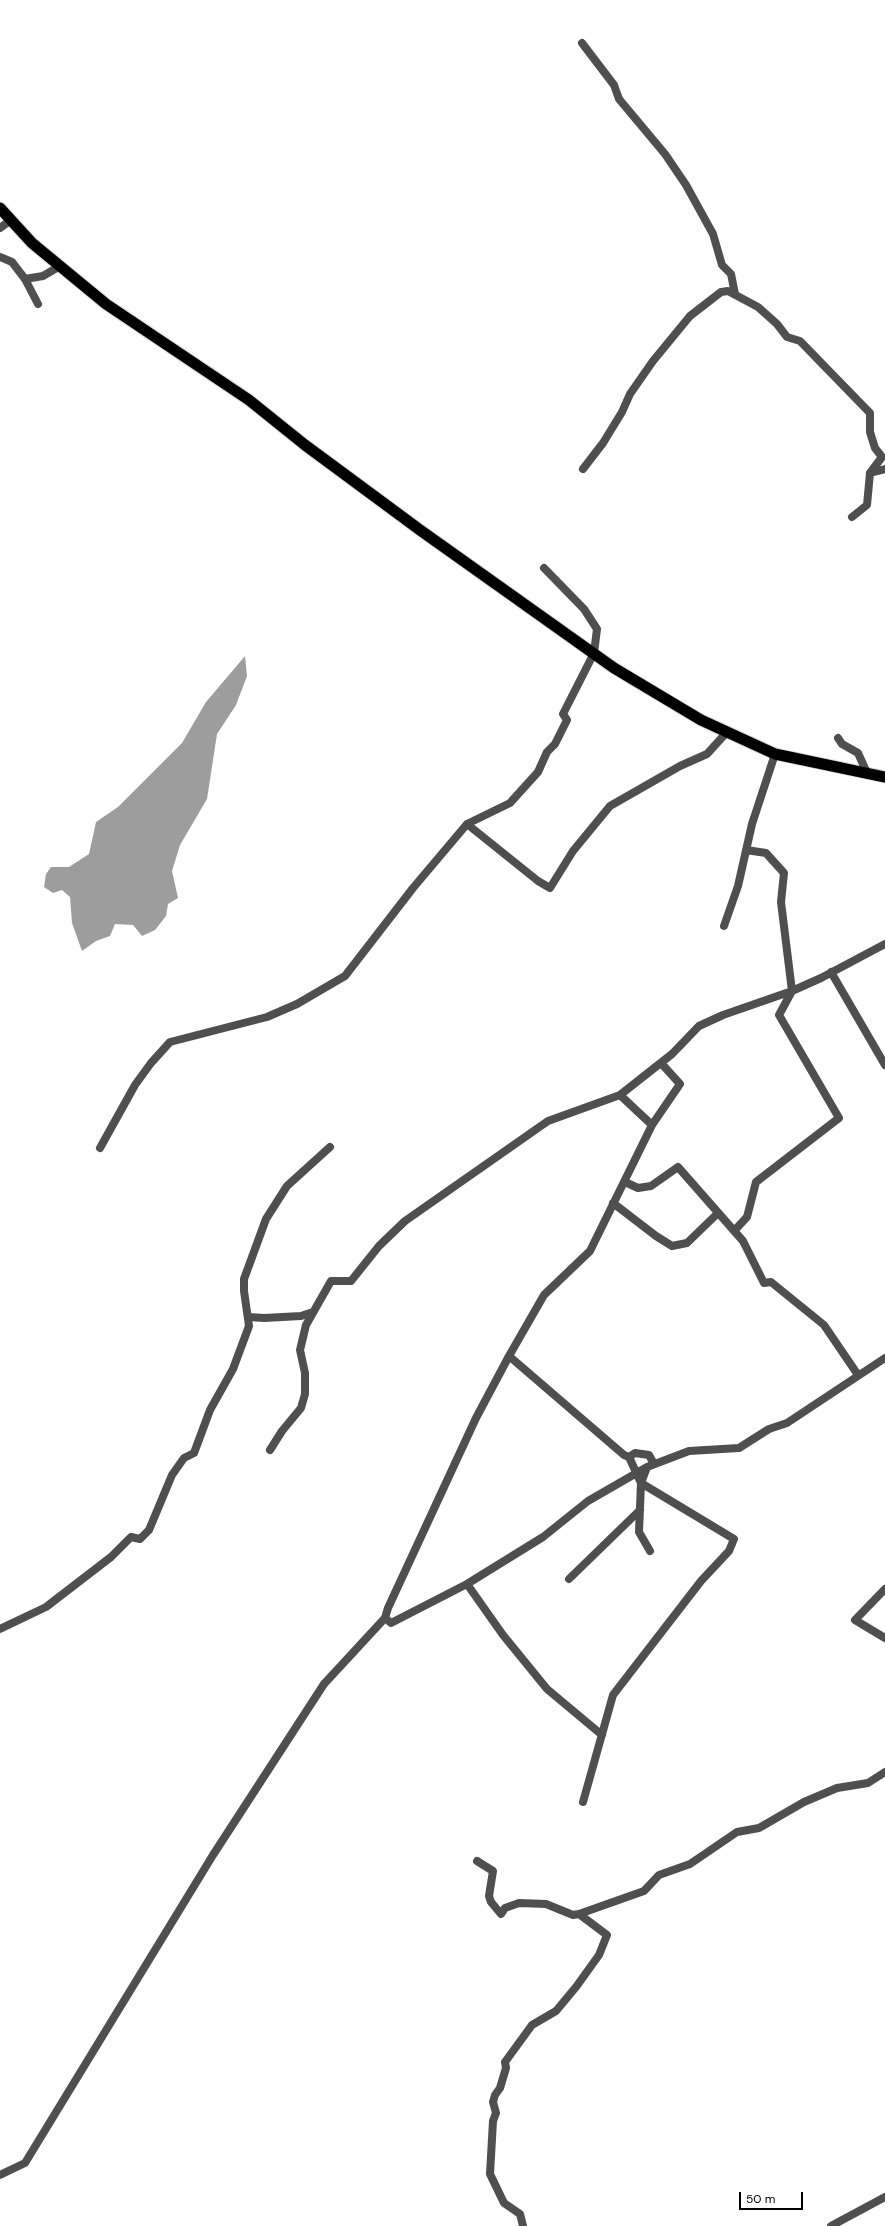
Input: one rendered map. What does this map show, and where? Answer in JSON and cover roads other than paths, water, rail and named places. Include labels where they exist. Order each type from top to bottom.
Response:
[{"type":"highway","points":[[0,208],[32,243],[106,304],[249,400],[305,445],[420,530],[614,668],[701,720],[775,754],[885,777]]},
{"type":"street","points":[[582,42],[614,85],[620,99],[665,154],[686,185],[713,234],[722,265],[731,274],[735,294]]},
{"type":"street","points":[[0,228],[11,220]]},
{"type":"street","points":[[0,257],[12,262],[25,278],[38,304]]},
{"type":"street","points":[[25,278],[43,276],[60,266]]},
{"type":"street","points":[[583,469],[603,443],[622,412],[630,394],[649,366],[690,316],[721,292],[728,291],[758,307],[777,324],[787,336],[800,342],[870,413],[870,432],[875,448],[882,457],[870,473],[867,505],[852,517]]},
{"type":"street","points":[[870,473],[885,469]]},
{"type":"street","points":[[100,1148],[134,1085],[170,1042],[268,1017],[297,1004],[345,976],[413,888],[467,824],[510,803],[538,772],[547,752],[555,744],[567,720],[563,714],[594,653],[597,629],[584,609],[544,568]]},
{"type":"street","points":[[467,824],[538,881],[550,888],[573,851],[610,806],[680,766],[707,754],[727,732]]},
{"type":"street","points":[[838,738],[842,744],[858,753],[867,773]]},
{"type":"street","points":[[724,926],[738,886],[752,824],[775,754]]},
{"type":"street","points":[[734,1231],[747,1217],[756,1182],[839,1118],[778,1015],[792,991],[782,902],[784,873],[766,853],[746,850]]},
{"type":"street","points":[[270,1450],[282,1431],[301,1408],[305,1394],[305,1373],[300,1350],[306,1325],[312,1312],[331,1281],[351,1281],[379,1246],[406,1220],[548,1121],[620,1095],[661,1063],[699,1026],[723,1015],[792,991],[885,944]]},
{"type":"street","points":[[831,972],[885,1065]]},
{"type":"street","points":[[0,2175],[25,2164],[213,1855],[324,1684],[385,1618],[388,1608],[476,1418],[509,1356],[544,1295],[590,1251],[652,1125],[680,1084],[661,1063]]},
{"type":"street","points":[[620,1095],[652,1125]]},
{"type":"street","points":[[0,1628],[46,1607],[111,1557],[131,1537],[140,1539],[149,1530],[172,1475],[184,1458],[194,1453],[210,1410],[233,1369],[249,1326],[249,1317],[244,1291],[244,1279],[266,1219],[287,1186],[330,1148]]},
{"type":"street","points":[[625,1182],[638,1188],[651,1186],[678,1167],[743,1241],[764,1283],[771,1282],[824,1325],[858,1375]]},
{"type":"street","points":[[613,1203],[656,1236],[672,1246],[687,1243],[718,1213]]},
{"type":"street","points":[[249,1317],[264,1318],[293,1316],[312,1312]]},
{"type":"street","points":[[509,1356],[624,1455],[629,1457],[638,1472],[641,1483],[639,1532],[650,1551]]},
{"type":"street","points":[[385,1618],[391,1623],[467,1584],[543,1537],[588,1501],[651,1465],[689,1451],[739,1448],[769,1429],[787,1423],[885,1358]]},
{"type":"street","points":[[629,1457],[635,1453],[649,1455],[651,1465],[641,1483]]},
{"type":"street","points":[[583,1802],[592,1765],[613,1695],[701,1581],[729,1551],[734,1539],[641,1483]]},
{"type":"street","points":[[569,1579],[640,1510]]},
{"type":"street","points":[[467,1584],[547,1689],[602,1735]]},
{"type":"street","points":[[885,1589],[855,1620],[885,1638]]},
{"type":"street","points":[[477,1861],[493,1871],[489,1896],[491,1902],[501,1914],[505,1908],[519,1903],[531,1902],[546,1904],[573,1915],[579,1914],[644,1891],[659,1875],[690,1864],[737,1832],[759,1828],[804,1802],[837,1788],[868,1783],[885,1772]]},
{"type":"street","points":[[523,2226],[520,2214],[504,2203],[490,2174],[493,2121],[496,2113],[493,2102],[500,2088],[506,2068],[505,2062],[532,2025],[556,2011],[576,1987],[599,1955],[606,1941],[607,1935],[579,1914]]},
{"type":"street","points":[[832,2226],[885,2196]]}]
